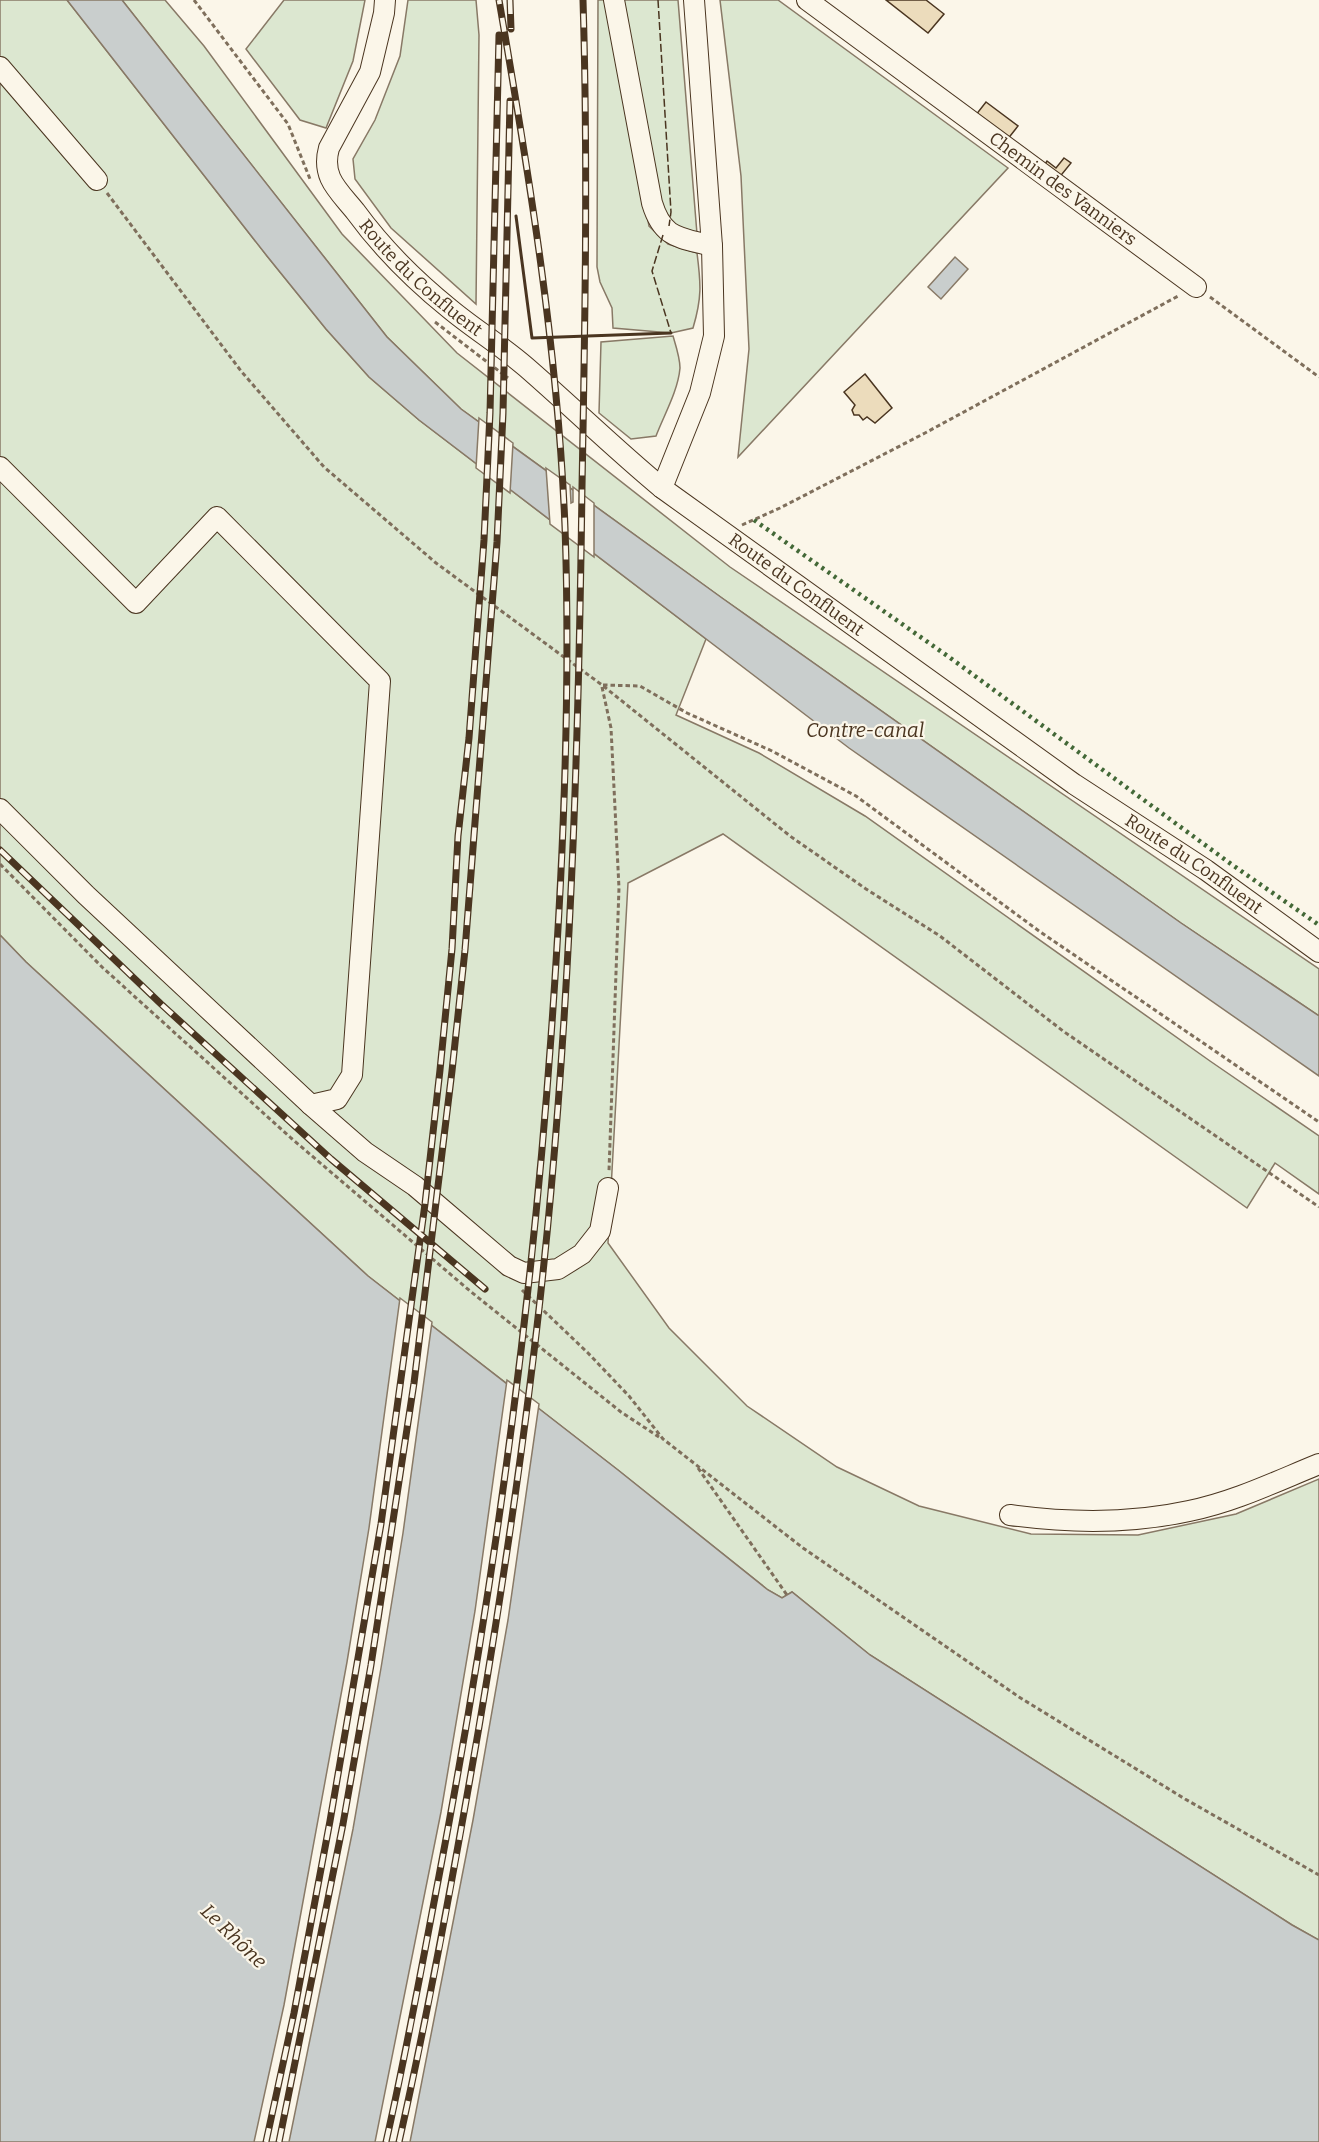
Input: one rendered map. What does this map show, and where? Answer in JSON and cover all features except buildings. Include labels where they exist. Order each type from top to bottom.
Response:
[{"type":"street","name":"Route du Confluent","points":[[385,0],[370,72],[329,148],[326,161],[328,176],[369,230],[416,280],[524,365],[611,445],[662,488],[1074,784],[1206,870],[1319,952]]},
{"type":"street","points":[[614,0],[656,217],[664,230],[712,246]]},
{"type":"street","points":[[662,488],[700,393],[714,336],[712,246],[694,0]]},
{"type":"street","name":"Chemin des Vanniers","points":[[807,0],[1196,286]]},
{"type":"street","points":[[0,67],[97,180]]},
{"type":"street","points":[[0,467],[136,603],[217,517],[380,681],[352,1075],[337,1099],[311,1105]]},
{"type":"street","points":[[0,809],[86,895],[311,1105],[365,1152],[415,1186],[509,1266],[524,1273],[558,1269],[582,1254],[600,1231],[608,1188]]},
{"type":"street","points":[[1010,1515],[1050,1521],[1133,1520],[1190,1511],[1232,1498],[1319,1464]]},
{"type":"path","points":[[194,0],[288,124],[298,147]]},
{"type":"path","points":[[97,180],[241,371],[324,467],[436,563],[602,685],[790,837],[940,936],[1063,1031],[1319,1207]]},
{"type":"path","points":[[724,533],[780,508],[925,433],[1196,286],[1319,377]]},
{"type":"path","points":[[602,685],[640,686],[687,713],[772,751],[856,796],[1039,931],[1319,1122]]},
{"type":"path","points":[[602,685],[611,728],[619,888],[608,1188]]},
{"type":"path","points":[[0,864],[102,967],[291,1138],[470,1291],[621,1412],[663,1439],[803,1548],[1019,1697],[1185,1799],[1319,1875]]},
{"type":"path","points":[[509,1266],[519,1288],[588,1353],[629,1396],[663,1439]]},
{"type":"path","points":[[695,1464],[787,1595]]},
{"type":"green space","points":[[0,0],[67,0],[267,256],[326,329],[369,377],[419,420],[706,639],[676,715],[759,753],[865,816],[1319,1136],[1319,1194],[1275,1163],[1247,1208],[723,834],[628,883],[608,1243],[669,1328],[747,1406],[837,1467],[919,1506],[1031,1534],[1138,1535],[1236,1514],[1319,1479],[1319,1940],[1292,1925],[870,1655],[792,1592],[782,1598],[768,1590],[368,1276],[26,962],[0,935]]},
{"type":"green space","points":[[122,0],[165,0],[204,46],[342,234],[457,353],[730,567],[1319,969],[1319,1016],[1181,923],[722,598],[461,409],[387,337]]},
{"type":"green space","points":[[284,0],[365,0],[353,61],[326,128],[300,120],[246,49]]},
{"type":"green space","points":[[408,0],[476,0],[479,35],[476,304],[391,228],[355,179],[353,159],[375,120],[400,56]]},
{"type":"green space","points":[[598,0],[607,0],[649,226],[668,244],[697,253],[700,291],[693,328],[671,333],[613,328],[612,308],[600,282],[597,267]]},
{"type":"green space","points":[[622,0],[678,0],[697,234],[669,227],[660,212]]},
{"type":"green space","points":[[720,0],[778,0],[1008,168],[738,457],[749,349],[741,176]]},
{"type":"green space","points":[[673,336],[680,368],[670,403],[656,436],[631,439],[599,413],[601,342]]},
{"type":"water","name":"Contre-canal","points":[[67,0],[122,0],[387,337],[461,409],[722,598],[1181,923],[1319,1016],[1319,1076],[849,748],[419,420],[369,377],[326,329]]},
{"type":"water","points":[[955,257],[968,269],[941,299],[928,287]]},
{"type":"water","name":"Le Rhône","points":[[0,935],[26,962],[368,1276],[768,1590],[782,1598],[792,1592],[870,1655],[1292,1925],[1319,1940],[1319,2142],[0,2142]]},
{"type":"pier","points":[[479,418],[513,443],[510,493],[476,468]]},
{"type":"pier","points":[[546,468],[570,485],[571,503],[573,502],[573,487],[594,503],[594,557],[550,524]]},
{"type":"pier","points":[[400,1298],[432,1322],[403,1533],[381,1668],[353,1829],[289,2142],[254,2142],[284,2005],[347,1662],[369,1528]]},
{"type":"pier","points":[[507,1380],[539,1404],[508,1620],[473,1820],[410,2142],[375,2142],[441,1812],[475,1611]]},
{"type":"railway","points":[[386,2142],[414,2009],[458,1772],[507,1458],[521,1353],[543,1143],[559,910],[565,782],[567,654],[567,590],[561,461],[541,263],[499,0]]},
{"type":"railway","points":[[510,0],[511,29]]},
{"type":"railway","points":[[399,2142],[442,1935],[490,1660],[529,1392],[551,1191],[569,927],[579,663],[586,244],[583,0]]},
{"type":"railway","points":[[266,2142],[294,2013],[330,1821],[381,1524],[425,1204],[440,1070],[452,949],[458,836],[469,738],[484,540],[490,413],[499,35]]},
{"type":"railway","points":[[279,2142],[343,1824],[371,1665],[414,1383],[452,1071],[465,950],[497,542],[503,413],[510,101]]},
{"type":"railway","points":[[0,850],[161,1004],[331,1159],[485,1289]]},
{"type":"hedge","points":[[754,520],[949,657],[1231,864],[1319,925]]},
{"type":"fence","points":[[658,0],[671,212],[669,226]]},
{"type":"fence","points":[[663,235],[652,271],[671,333]]},
{"type":"wall","points":[[516,216],[532,338],[671,333]]}]
